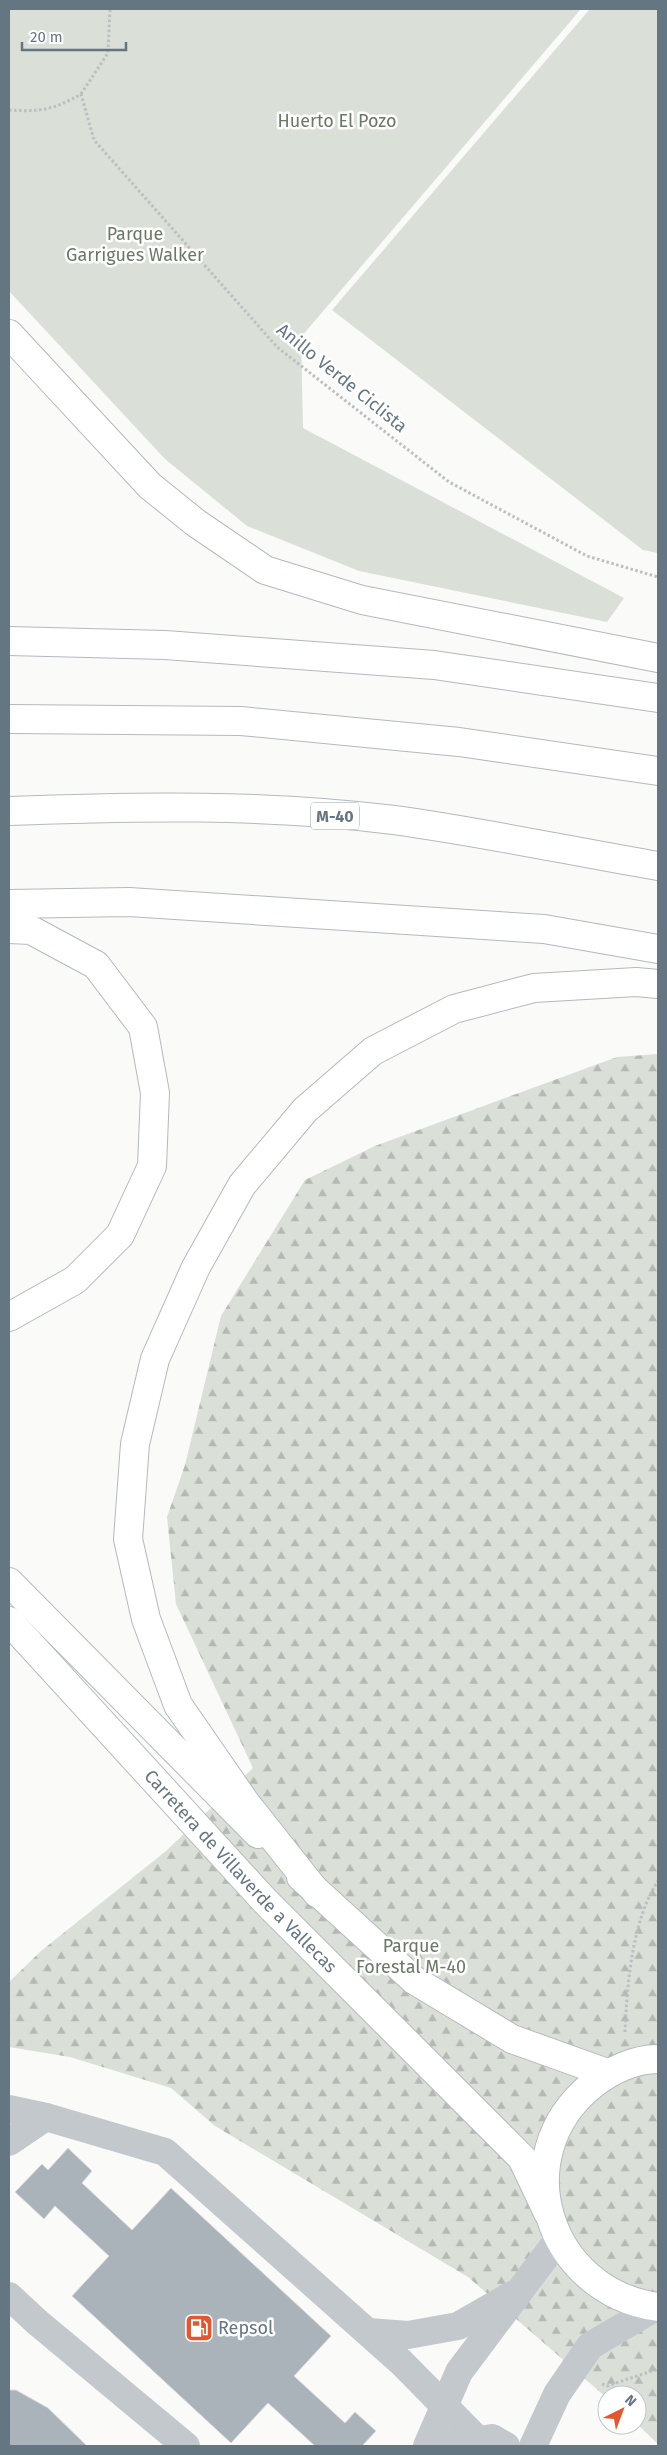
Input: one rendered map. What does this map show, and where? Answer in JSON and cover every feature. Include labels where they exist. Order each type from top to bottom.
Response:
[{"type":"main road","points":[[9,334],[150,486],[196,523],[265,570],[362,600],[658,658]]},
{"type":"main road","points":[[9,641],[165,645],[434,665],[658,698]]},
{"type":"main road","points":[[9,720],[241,721],[459,742],[658,771]]},
{"type":"main road","name":"M-40","points":[[9,812],[121,806],[278,811],[394,820],[658,866]]},
{"type":"main road","points":[[9,904],[129,902],[544,929],[658,949]]},
{"type":"main road","points":[[9,929],[31,930],[96,965],[143,1027],[155,1093],[152,1166],[120,1235],[75,1280],[9,1316]]},
{"type":"main road","points":[[317,1893],[245,1802],[178,1704],[146,1619],[128,1539],[135,1444],[155,1359],[196,1266],[242,1185],[305,1110],[373,1051],[454,1009],[534,988],[636,982],[658,984]]},
{"type":"main road","name":"Carretera de Villaverde a Vallecas","points":[[9,1582],[317,1893],[414,1980],[512,2039],[615,2070]]},
{"type":"main road","name":"Carretera de Villaverde a Vallecas","points":[[9,1621],[265,1901],[522,2158],[548,2213]]},
{"type":"main road","points":[[657,2307],[617,2296],[583,2273],[558,2240],[548,2213],[544,2172],[554,2133],[575,2098],[615,2070],[645,2059],[658,2059]]},
{"type":"street","points":[[9,2110],[46,2118],[165,2152],[368,2332],[479,2441]]},
{"type":"street","points":[[9,2142],[46,2118]]},
{"type":"street","points":[[427,2446],[458,2372],[558,2240]]},
{"type":"street","points":[[368,2332],[408,2335],[458,2326],[522,2289]]},
{"type":"street","points":[[9,2296],[37,2322],[186,2446]]},
{"type":"street","points":[[533,2446],[557,2394],[590,2346],[657,2307]]},
{"type":"street","points":[[443,2446],[492,2438],[506,2446]]},
{"type":"path","points":[[9,110],[39,112],[63,105],[80,94],[108,53],[110,9]]},
{"type":"path","name":"Anillo Verde Ciclista","points":[[80,94],[94,140],[277,347],[449,482],[587,556],[658,577]]},
{"type":"path","points":[[615,2070],[628,1980],[646,1899],[658,1881]]},
{"type":"path","points":[[574,2370],[607,2386],[658,2369]]},
{"type":"green space","name":"Parque Garrigues Walker","points":[[9,9],[581,9],[301,337],[303,428],[624,598],[607,622],[359,571],[247,526],[165,459],[9,291]]},
{"type":"green space","points":[[590,9],[658,9],[658,553],[643,550],[332,310]]},
{"type":"green space","name":"Parque Forestal M-40","points":[[658,1054],[658,2444],[647,2434],[647,2385],[597,2385],[597,2389],[468,2277],[215,2126],[171,2088],[70,2057],[9,2047],[9,1982],[41,1951],[166,1851],[253,1768],[176,1604],[167,1517],[185,1465],[221,1316],[305,1180],[375,1146],[617,1057]]},
{"type":"building","points":[[68,2148],[92,2171],[82,2183],[132,2230],[171,2188],[331,2336],[294,2376],[345,2423],[355,2412],[376,2431],[362,2446],[315,2446],[268,2403],[231,2443],[72,2296],[109,2256],[55,2206],[44,2219],[15,2192],[42,2164],[48,2170]]},
{"type":"building","points":[[9,2390],[16,2390],[48,2408],[87,2446],[9,2446]]},
{"type":"place","name":"Repsol","points":[[199,2328]]},
{"type":"park label","name":"Huerto El Pozo","points":[[337,121]]}]
